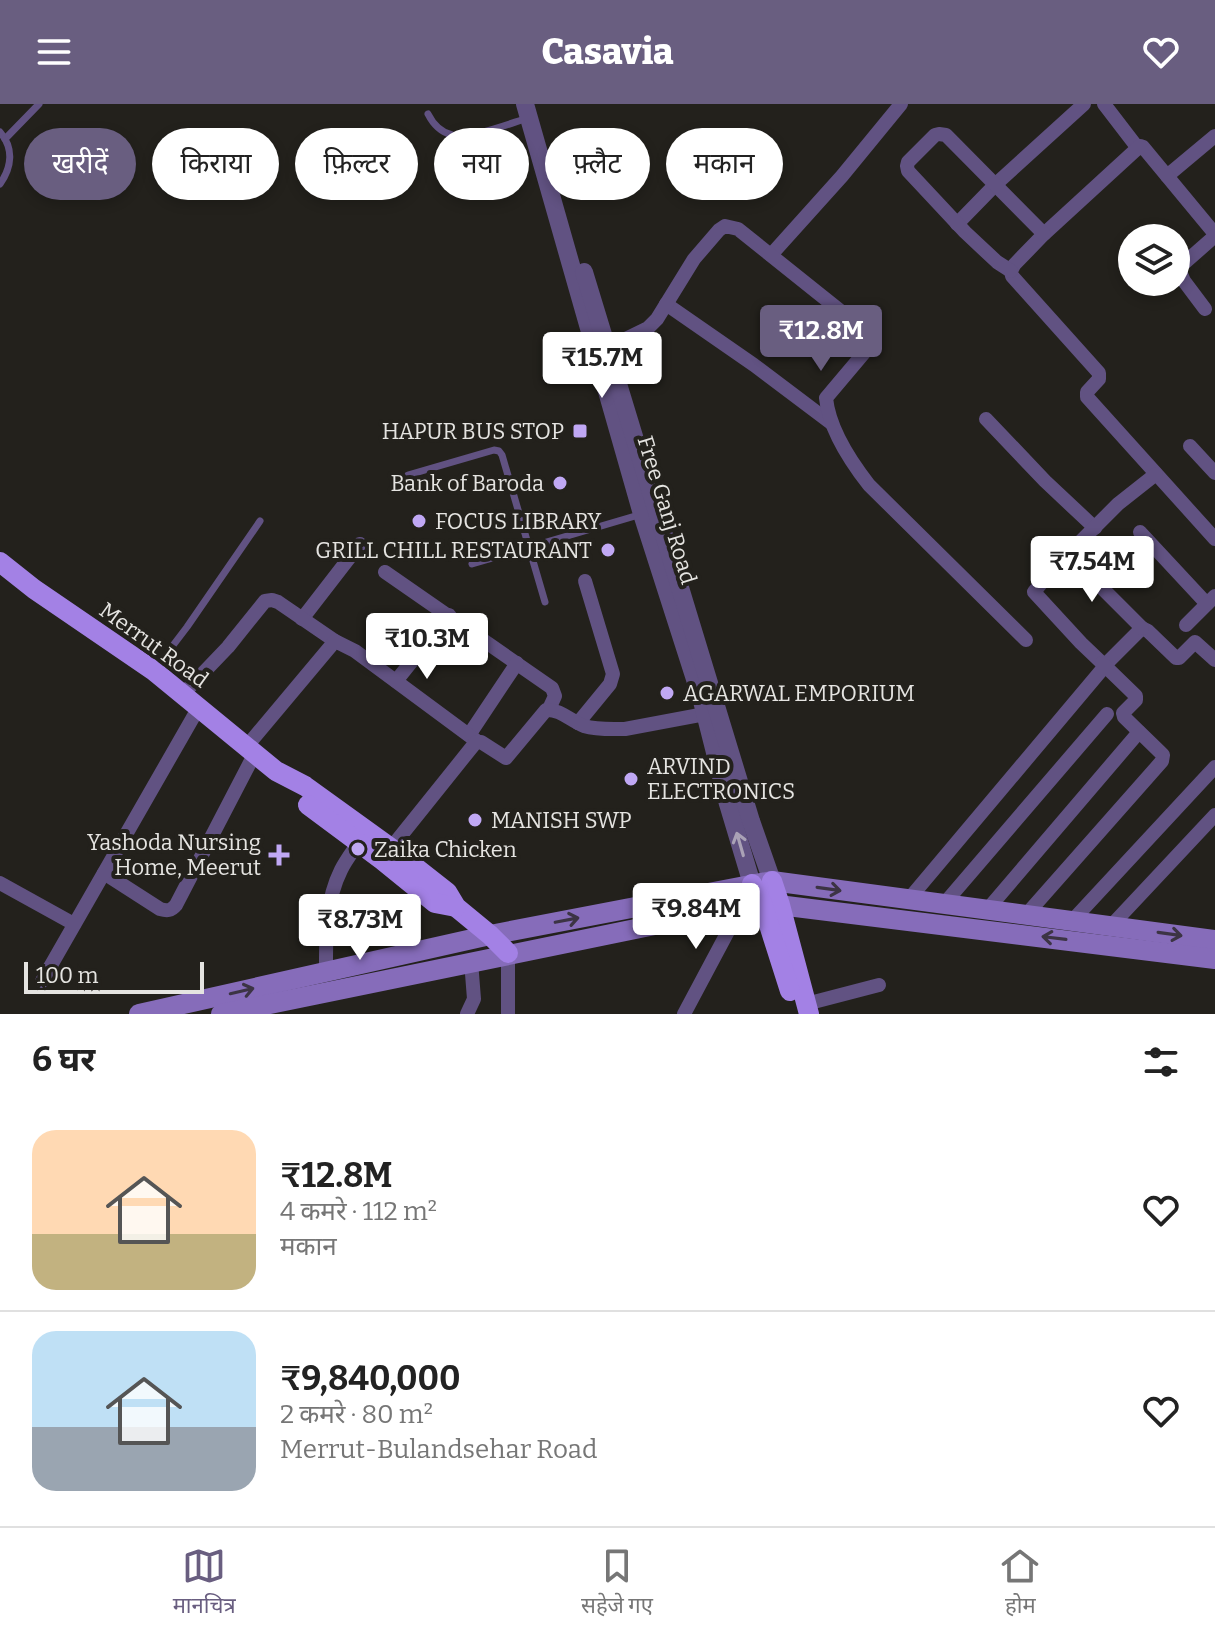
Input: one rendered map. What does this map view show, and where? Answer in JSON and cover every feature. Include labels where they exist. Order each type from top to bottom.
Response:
[{"type":"main road","name":"Merrut Road","points":[[2,569],[154,671],[276,771],[296,796],[435,903],[456,907]]},
{"type":"main road","name":"Merrut Road","points":[[276,771],[305,786],[391,848],[447,892],[456,907],[508,953]]},
{"type":"main road","points":[[762,882],[761,905],[804,1011]]},
{"type":"main road","points":[[221,1014],[508,953],[762,882],[1215,940]]},
{"type":"main road","points":[[139,1014],[490,935],[761,905],[1215,959]]},
{"type":"street","points":[[771,255],[901,104]]},
{"type":"street","points":[[1104,104],[1137,147]]},
{"type":"street","points":[[957,224],[1073,107]]},
{"type":"street","points":[[530,109],[607,348],[751,821],[762,882]]},
{"type":"street","name":"Free Ganj Road","points":[[530,109],[642,514],[705,714],[728,804],[762,882]]},
{"type":"street","points":[[1044,234],[943,134],[935,135],[908,162],[908,171],[957,224],[997,262],[1011,271],[1012,276],[1099,373],[1099,379],[1087,392],[1087,397],[1215,539]]},
{"type":"street","points":[[1167,176],[1215,136]]},
{"type":"street","points":[[1011,271],[1044,234],[1137,147],[1143,147],[1215,235],[1179,270],[1205,309]]},
{"type":"street","points":[[607,348],[648,328],[657,319],[694,259],[719,230],[725,226],[738,229],[868,333],[871,338],[869,347],[827,394],[826,402],[833,424],[848,456],[869,485],[1026,640]]},
{"type":"street","points":[[666,304],[833,424]]},
{"type":"street","points":[[986,419],[1095,528]]},
{"type":"street","points":[[1190,446],[1215,473]]},
{"type":"street","points":[[1026,915],[1162,761],[1163,755],[1124,717],[1123,713],[1136,700],[1136,696],[1034,592],[1118,504],[1156,474]]},
{"type":"street","points":[[1140,532],[1211,600],[1186,625]]},
{"type":"street","points":[[302,619],[360,544]]},
{"type":"street","points":[[1069,555],[1176,658],[1195,642],[1215,660]]},
{"type":"street","points":[[42,981],[104,873],[191,701],[265,601],[278,602],[355,651],[506,758],[549,709],[555,696],[552,688],[385,572]]},
{"type":"street","points":[[578,723],[610,684],[613,674],[585,581]]},
{"type":"street","points":[[396,681],[449,615]]},
{"type":"street","points":[[909,899],[1104,664],[1142,628]]},
{"type":"street","points":[[104,873],[160,909],[167,911],[176,905],[251,750],[335,641]]},
{"type":"street","points":[[391,848],[474,738],[517,663]]},
{"type":"street","points":[[549,709],[578,723],[601,729],[625,729],[705,714]]},
{"type":"street","points":[[944,904],[1107,714]]},
{"type":"street","points":[[987,910],[1139,732]]},
{"type":"street","points":[[1072,921],[1215,767]]},
{"type":"street","points":[[1111,926],[1215,815]]},
{"type":"street","points":[[326,972],[329,904],[341,871],[359,842]]},
{"type":"street","points":[[0,883],[74,924]]},
{"type":"street","points":[[684,1014],[761,905]]},
{"type":"street","points":[[508,953],[508,1014]]},
{"type":"street","points":[[467,1014],[474,999],[471,961]]},
{"type":"street","points":[[804,1011],[879,985]]},
{"type":"lane","points":[[0,184],[10,164],[9,148],[3,136],[39,104]]},
{"type":"lane","points":[[428,114],[443,132],[455,137],[472,134],[530,109]]},
{"type":"lane","points":[[408,475],[499,451],[545,602]]},
{"type":"lane","points":[[472,564],[642,514]]},
{"type":"lane","points":[[154,671],[260,521]]},
{"type":"place","name":"HAPUR BUS STOP","points":[[580,431]]},
{"type":"place","name":"Bank of Baroda","points":[[560,483]]},
{"type":"place","name":"FOCUS LIBRARY","points":[[419,521]]},
{"type":"place","name":"GRILL CHILL RESTAURANT","points":[[608,550]]},
{"type":"place","name":"AGARWAL EMPORIUM","points":[[667,693]]},
{"type":"place","name":"ARVIND ELECTRONICS","points":[[631,779]]},
{"type":"place","name":"MANISH SWP","points":[[475,820]]},
{"type":"place","name":"Zaika Chicken","points":[[358,849]]},
{"type":"place","name":"Yashoda Nursing Home, Meerut","points":[[279,855]]}]
